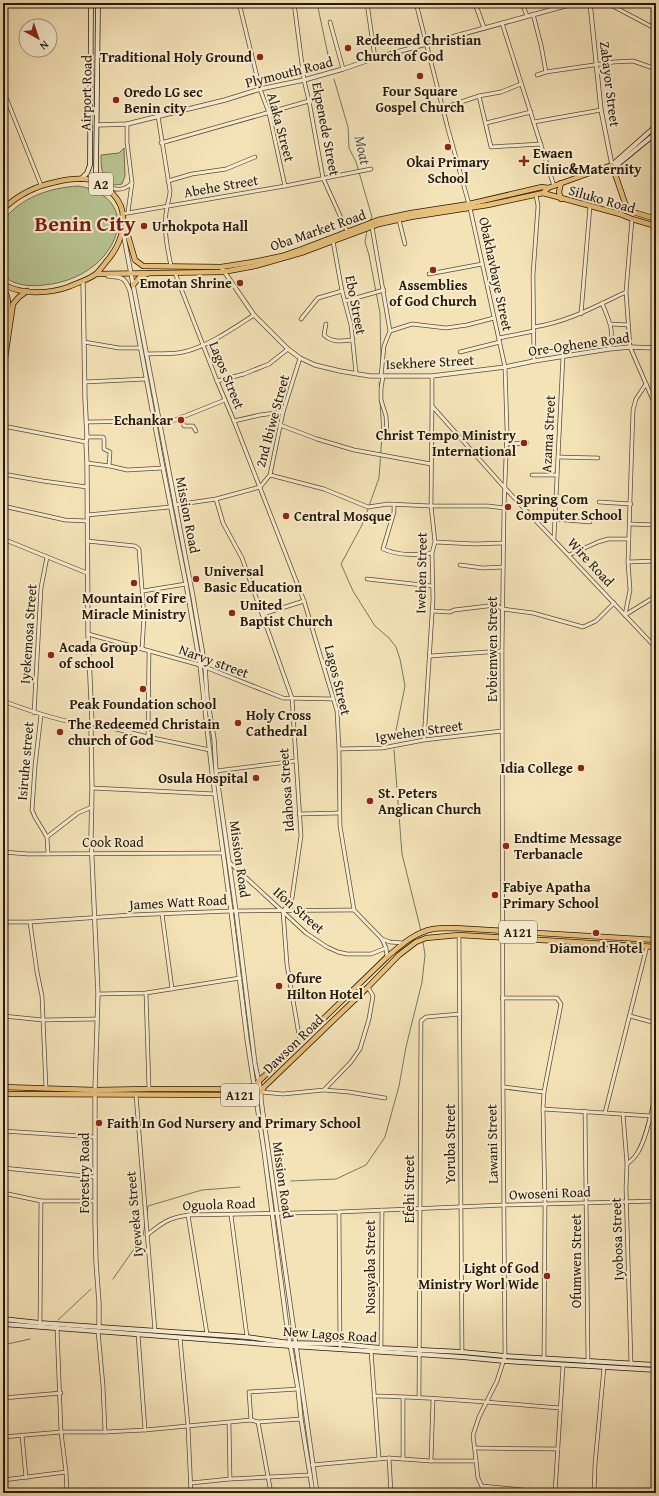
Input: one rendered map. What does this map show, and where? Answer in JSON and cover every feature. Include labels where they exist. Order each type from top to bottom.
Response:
[{"type":"main road","name":"Airport Road","points":[[81,179],[87,172],[90,165],[91,3]]},
{"type":"main road","name":"Airport Road","points":[[98,3],[96,172],[99,183]]},
{"type":"main road","points":[[612,165],[656,126]]},
{"type":"main road","points":[[543,193],[548,188],[561,183],[612,165],[617,165],[656,133]]},
{"type":"main road","name":"Zabayor Street","points":[[612,165],[625,205],[630,211]]},
{"type":"main road","name":"A2","points":[[3,210],[12,201],[41,185],[81,179],[106,186],[117,198],[124,222],[123,232],[119,243],[98,274],[60,290],[38,292],[14,289],[3,285]]},
{"type":"main road","points":[[561,183],[559,192],[562,199]]},
{"type":"main road","name":"Oba Market Road","points":[[98,274],[131,272],[176,273],[222,269],[284,259],[372,227],[470,206],[542,187],[548,188]]},
{"type":"main road","name":"Oba Market Road","points":[[124,222],[136,260],[143,266],[222,269],[282,256],[378,220],[411,213],[470,206],[488,206],[543,193]]},
{"type":"main road","name":"Siluko Road","points":[[543,193],[620,214],[656,226]]},
{"type":"main road","name":"Siluko Road","points":[[630,211],[656,219]]},
{"type":"main road","points":[[133,285],[140,277],[151,272]]},
{"type":"main road","name":"A2","points":[[3,285],[8,295],[9,304],[3,339]]},
{"type":"main road","points":[[3,372],[12,309],[16,301],[27,291]]},
{"type":"main road","name":"Dawson Road","points":[[3,1094],[149,1089],[245,1088],[256,1084],[404,942],[418,934],[433,929],[455,928],[503,931]]},
{"type":"main road","name":"A121","points":[[503,931],[656,940]]},
{"type":"main road","name":"Dawson Road","points":[[3,1087],[46,1088],[136,1095],[246,1096],[261,1092],[399,955],[416,942],[426,938],[459,935]]},
{"type":"main road","name":"A121","points":[[459,935],[656,947]]},
{"type":"main road","name":"New Lagos Road","points":[[4,1319],[98,1332],[180,1338],[340,1349],[462,1352],[588,1362],[656,1365]]},
{"type":"main road","name":"New Lagos Road","points":[[3,1324],[99,1326],[247,1337],[293,1345],[340,1344],[371,1349],[381,1348],[504,1362],[656,1370]]},
{"type":"street","name":"Alaka Street","points":[[238,3],[260,89],[269,113],[285,186]]},
{"type":"street","name":"Ekpenede Street","points":[[294,3],[304,80],[310,101],[322,178],[347,231]]},
{"type":"street","points":[[367,3],[375,58]]},
{"type":"street","name":"Obakhavbaye Street","points":[[416,3],[470,206],[505,368]]},
{"type":"street","points":[[475,3],[484,28]]},
{"type":"street","points":[[522,3],[527,16]]},
{"type":"street","points":[[556,3],[557,9]]},
{"type":"street","name":"Plymouth Road","points":[[97,125],[126,124],[226,100],[260,89],[304,80],[375,58],[576,3]]},
{"type":"street","name":"Zabayor Street","points":[[590,3],[601,110],[612,165]]},
{"type":"street","points":[[607,3],[656,29]]},
{"type":"street","points":[[647,3],[656,5]]},
{"type":"street","points":[[533,14],[546,72]]},
{"type":"street","points":[[330,22],[343,69]]},
{"type":"street","points":[[502,23],[554,186]]},
{"type":"street","points":[[537,75],[546,72],[614,62],[633,61],[656,68]]},
{"type":"street","points":[[443,108],[478,96],[501,92],[521,84]]},
{"type":"street","points":[[3,90],[41,185]]},
{"type":"street","points":[[478,96],[491,147],[541,144]]},
{"type":"street","points":[[161,143],[310,101]]},
{"type":"street","points":[[534,122],[601,110]]},
{"type":"street","points":[[486,123],[530,112]]},
{"type":"street","points":[[158,116],[161,143],[170,191],[165,231],[171,266]]},
{"type":"street","points":[[126,124],[132,183],[128,212]]},
{"type":"street","points":[[168,181],[192,174],[226,168],[255,157]]},
{"type":"street","name":"Abehe Street","points":[[122,214],[285,186],[371,169]]},
{"type":"street","points":[[106,186],[116,190],[122,190],[132,183]]},
{"type":"street","points":[[534,360],[533,275],[538,206],[536,194]]},
{"type":"street","points":[[581,314],[590,206]]},
{"type":"street","points":[[632,219],[626,292],[630,347],[656,407]]},
{"type":"street","points":[[399,220],[405,244]]},
{"type":"street","points":[[372,227],[390,331],[384,346],[381,389],[381,400],[386,416],[387,432]]},
{"type":"street","name":"Mission Road","points":[[123,232],[205,667],[214,739],[216,771],[236,911],[256,1084],[255,1094],[275,1214]]},
{"type":"street","name":"Ebo Street","points":[[334,241],[342,291],[351,325],[356,373]]},
{"type":"street","points":[[429,274],[482,264]]},
{"type":"street","name":"Isekhere Street","points":[[222,269],[254,315],[288,349],[300,358],[315,365],[356,373],[382,376],[432,376],[505,368]]},
{"type":"street","name":"Lagos Street","points":[[176,273],[224,400],[234,421],[304,601],[334,699],[337,711],[340,749],[340,826],[354,910]]},
{"type":"street","name":"Mission Road","points":[[98,274],[122,278],[128,284],[186,584],[200,665],[215,794],[240,978],[256,1084],[261,1092],[275,1214],[293,1345],[317,1493]]},
{"type":"street","name":"Forestry Road","points":[[83,281],[87,437],[87,573],[92,788],[91,837],[98,994],[96,1019],[95,1201],[96,1262],[100,1303],[99,1326]]},
{"type":"street","points":[[345,301],[384,290]]},
{"type":"street","points":[[302,320],[318,298],[342,291]]},
{"type":"street","points":[[534,327],[557,322],[581,314],[626,292]]},
{"type":"street","points":[[602,303],[611,324],[612,339],[609,349]]},
{"type":"street","points":[[146,354],[182,353],[203,345],[226,333],[254,315]]},
{"type":"street","points":[[390,331],[395,331],[412,324],[446,328],[467,325],[494,318]]},
{"type":"street","points":[[326,324],[324,335],[327,338],[336,341],[353,340]]},
{"type":"street","points":[[611,324],[628,325]]},
{"type":"street","points":[[499,338],[534,331]]},
{"type":"street","points":[[84,342],[119,348],[140,348]]},
{"type":"street","points":[[460,352],[500,342]]},
{"type":"street","name":"Ore-Oghene Road","points":[[505,368],[534,360],[609,349],[630,347],[656,348]]},
{"type":"street","points":[[217,381],[244,374],[269,364],[288,349]]},
{"type":"street","name":"Azama Street","points":[[554,538],[563,356]]},
{"type":"street","name":"2nd Ibiwe Street","points":[[260,487],[270,475],[283,412],[300,358]]},
{"type":"street","name":"Evbiemwen Street","points":[[503,931],[502,651],[504,486],[507,444],[505,368]]},
{"type":"street","points":[[432,376],[432,406]]},
{"type":"street","points":[[85,382],[146,379]]},
{"type":"street","points":[[625,615],[630,590],[628,562],[633,410],[636,398],[646,384]]},
{"type":"street","points":[[160,426],[224,400]]},
{"type":"street","name":"Iwehen Street","points":[[424,740],[432,611],[432,553],[435,542],[431,506],[432,406]]},
{"type":"street","name":"Wire Road","points":[[432,406],[504,486],[656,648]]},
{"type":"street","points":[[234,421],[283,412]]},
{"type":"street","points":[[181,417],[184,426],[193,426],[196,431]]},
{"type":"street","points":[[86,422],[155,421]]},
{"type":"street","points":[[280,425],[317,439],[372,454],[431,464]]},
{"type":"street","points":[[3,426],[86,442]]},
{"type":"street","points":[[87,437],[103,437],[104,449],[110,452],[109,466]]},
{"type":"street","points":[[507,444],[527,443]]},
{"type":"street","points":[[558,457],[598,458]]},
{"type":"street","points":[[87,463],[127,470],[163,468]]},
{"type":"street","points":[[3,474],[87,487]]},
{"type":"street","points":[[270,475],[324,489],[368,507],[394,504],[431,506],[488,506],[504,508]]},
{"type":"street","points":[[532,475],[557,475]]},
{"type":"street","points":[[175,505],[216,499],[260,487]]},
{"type":"street","name":"Idahosa Street","points":[[216,499],[223,523],[242,558],[292,698],[301,844],[292,898],[283,911]]},
{"type":"street","points":[[599,502],[631,504]]},
{"type":"street","points":[[394,504],[394,512],[383,549],[392,553],[412,556],[432,553]]},
{"type":"street","points":[[3,506],[65,520],[87,521]]},
{"type":"street","points":[[87,514],[170,507]]},
{"type":"street","points":[[554,519],[590,522]]},
{"type":"street","points":[[630,524],[656,525]]},
{"type":"street","points":[[3,539],[87,573]]},
{"type":"street","points":[[569,555],[608,539],[629,539]]},
{"type":"street","points":[[87,541],[137,547],[139,549],[144,617],[142,649]]},
{"type":"street","points":[[435,542],[475,544],[503,543]]},
{"type":"street","name":"Iyekemosa Street","points":[[34,713],[41,588],[48,557]]},
{"type":"street","points":[[628,562],[656,561]]},
{"type":"street","points":[[460,565],[483,568],[503,567]]},
{"type":"street","points":[[367,579],[432,586]]},
{"type":"street","points":[[143,591],[186,584]]},
{"type":"street","points":[[625,615],[656,596]]},
{"type":"street","points":[[263,614],[304,601]]},
{"type":"street","points":[[432,611],[450,612],[454,610],[491,605],[499,606],[503,609],[533,613],[583,627],[596,621],[614,603]]},
{"type":"street","name":"Narvy street","points":[[88,634],[200,665],[275,696],[334,699]]},
{"type":"street","points":[[148,737],[149,651]]},
{"type":"street","points":[[430,656],[502,651]]},
{"type":"street","points":[[3,709],[3,701],[34,713],[66,722],[91,725],[210,750]]},
{"type":"street","name":"Isiruhe street","points":[[41,715],[32,810],[47,837],[48,854]]},
{"type":"street","name":"Igwehen Street","points":[[340,749],[382,748],[424,740],[502,731]]},
{"type":"street","points":[[216,771],[295,761]]},
{"type":"street","points":[[92,788],[215,794]]},
{"type":"street","points":[[47,837],[78,813],[92,807]]},
{"type":"street","points":[[299,814],[339,813]]},
{"type":"street","name":"Cook Road","points":[[3,852],[92,854],[223,852]]},
{"type":"street","name":"Ifon Street","points":[[229,862],[306,933],[327,947],[347,954],[371,954],[386,948]]},
{"type":"street","name":"James Watt Road","points":[[3,922],[30,922],[231,910],[354,910]]},
{"type":"street","points":[[354,910],[382,939],[386,948],[387,957]]},
{"type":"street","points":[[283,911],[287,965],[300,1042]]},
{"type":"street","points":[[162,914],[172,989]]},
{"type":"street","points":[[30,922],[42,996],[46,1088]]},
{"type":"street","name":"Lawani Street","points":[[485,1493],[478,1478],[473,1435],[479,1417],[497,1382],[505,1356],[502,998],[503,931]]},
{"type":"street","name":"Yoruba Street","points":[[459,935],[462,1352]]},
{"type":"street","points":[[382,939],[390,942],[404,942]]},
{"type":"street","points":[[606,1112],[647,946]]},
{"type":"street","points":[[98,994],[146,993],[240,978]]},
{"type":"street","points":[[324,1090],[352,1062],[360,1049],[369,1019],[373,996],[368,987]]},
{"type":"street","points":[[146,993],[149,1089]]},
{"type":"street","points":[[502,998],[557,998],[561,1004],[544,1092],[543,1110],[545,1204],[544,1358]]},
{"type":"street","name":"Efehi Street","points":[[419,1397],[421,1021],[426,1017],[460,1014]]},
{"type":"street","points":[[3,1050],[4,1016],[43,1020],[96,1019]]},
{"type":"street","points":[[630,1016],[656,1023]]},
{"type":"street","points":[[503,1087],[544,1092]]},
{"type":"street","points":[[261,1092],[283,1094],[324,1090],[349,1092],[384,1098]]},
{"type":"street","points":[[627,1164],[636,1156],[651,1116],[656,1093]]},
{"type":"street","name":"Iyeweka Street","points":[[136,1095],[155,1331]]},
{"type":"street","points":[[543,1110],[606,1112],[651,1116]]},
{"type":"street","name":"Ofumwen Street","points":[[586,1111],[588,1362]]},
{"type":"street","name":"Iyobosa Street","points":[[623,1114],[627,1164],[631,1364]]},
{"type":"street","points":[[3,1131],[95,1137]]},
{"type":"street","points":[[3,1168],[95,1177]]},
{"type":"street","points":[[3,1193],[40,1201],[95,1201]]},
{"type":"street","points":[[40,1201],[40,1323]]},
{"type":"street","name":"Owoseni Road","points":[[275,1214],[656,1201]]},
{"type":"street","name":"Nosayaba Street","points":[[381,1348],[382,1210]]},
{"type":"street","points":[[339,1212],[340,1349]]},
{"type":"street","name":"Oguola Road","points":[[147,1235],[163,1222],[174,1217],[188,1215],[275,1214]]},
{"type":"street","points":[[188,1215],[208,1334]]},
{"type":"street","points":[[231,1215],[247,1337]]},
{"type":"street","points":[[3,1256],[4,1319]]},
{"type":"street","points":[[57,1326],[61,1393],[61,1432],[67,1493]]},
{"type":"street","points":[[98,1332],[103,1386],[105,1432]]},
{"type":"street","points":[[138,1334],[146,1430]]},
{"type":"street","points":[[180,1338],[188,1426],[191,1493]]},
{"type":"street","name":"Mission Road","points":[[293,1345],[301,1419],[313,1493]]},
{"type":"street","points":[[371,1349],[379,1459]]},
{"type":"street","points":[[482,1486],[555,1493],[563,1366]]},
{"type":"street","points":[[594,1493],[595,1464],[604,1367]]},
{"type":"street","points":[[251,1420],[249,1392],[298,1389]]},
{"type":"street","points":[[3,1398],[61,1393]]},
{"type":"street","points":[[374,1396],[419,1397],[560,1408]]},
{"type":"street","points":[[403,1397],[404,1459]]},
{"type":"street","points":[[431,1461],[433,1399]]},
{"type":"street","points":[[3,1437],[61,1432],[146,1430],[251,1420],[258,1422],[301,1419]]},
{"type":"street","points":[[258,1422],[271,1493]]},
{"type":"street","points":[[229,1423],[230,1480]]},
{"type":"street","points":[[22,1435],[26,1478]]},
{"type":"street","points":[[475,1448],[558,1449]]},
{"type":"street","points":[[312,1464],[390,1458],[431,1461],[476,1461]]},
{"type":"street","points":[[390,1458],[391,1493]]},
{"type":"street","points":[[3,1480],[66,1472]]},
{"type":"street","points":[[191,1483],[310,1475]]},
{"type":"green space","points":[[124,148],[125,176],[122,184],[110,184],[102,172],[101,155],[119,153]]},
{"type":"green space","points":[[78,186],[103,195],[111,203],[116,212],[118,222],[116,234],[103,257],[84,273],[68,280],[52,284],[39,286],[22,285],[3,276],[3,221],[18,206],[36,195],[57,189]]},
{"type":"waterway","name":"Moat","points":[[317,3],[331,69]]},
{"type":"waterway","name":"Moat","points":[[334,79],[348,127],[349,148],[356,162],[372,217],[370,221]]},
{"type":"waterway","points":[[367,230],[365,242],[369,255],[380,313],[381,361]]},
{"type":"waterway","points":[[379,382],[380,392]]},
{"type":"waterway","points":[[369,506],[379,478],[382,435],[380,401]]},
{"type":"waterway","points":[[368,509],[362,525],[341,564],[353,591],[375,626],[389,638],[396,647],[400,659],[405,686],[395,735]]},
{"type":"waterway","points":[[394,750],[402,854],[421,931]]},
{"type":"waterway","points":[[291,1181],[336,1179],[366,1165],[385,1137],[399,1086],[406,1047],[422,982],[425,955],[423,942]]},
{"type":"waterway","points":[[147,1213],[148,1206],[202,1190],[240,1187]]},
{"type":"waterway","points":[[113,1279],[143,1236],[145,1224]]},
{"type":"waterway","points":[[58,1320],[91,1289]]},
{"type":"waterway","points":[[3,1345],[30,1339]]},
{"type":"place","name":"Redeemed Christian Church of God","points":[[348,48]]},
{"type":"place","name":"Traditional Holy Ground","points":[[260,57]]},
{"type":"place","name":"Four Square Gospel Church","points":[[420,76]]},
{"type":"place","name":"Oredo LG sec Benin city","points":[[116,100]]},
{"type":"place","name":"Okai Primary School","points":[[448,147]]},
{"type":"place","name":"Ewaen Clinic&Maternity","points":[[524,161]]},
{"type":"place","name":"Urhokpota Hall","points":[[144,226]]},
{"type":"place","name":"Assemblies of God Church","points":[[433,270]]},
{"type":"place","name":"Emotan Shrine","points":[[240,283]]},
{"type":"place","name":"Echankar","points":[[181,420]]},
{"type":"place","name":"Christ Tempo Ministry International","points":[[524,443]]},
{"type":"place","name":"Spring Com Computer School","points":[[508,507]]},
{"type":"place","name":"Central Mosque","points":[[286,516]]},
{"type":"place","name":"Universal Basic Education","points":[[196,579]]},
{"type":"place","name":"Mountain of Fire Miracle Ministry","points":[[134,583]]},
{"type":"place","name":"United Baptist Church","points":[[232,613]]},
{"type":"place","name":"Acada Group of school","points":[[51,655]]},
{"type":"place","name":"Peak Foundation school","points":[[143,689]]},
{"type":"place","name":"Holy Cross Cathedral","points":[[238,723]]},
{"type":"place","name":"The Redeemed Christain church of God","points":[[60,732]]},
{"type":"place","name":"Idia College","points":[[581,768]]},
{"type":"place","name":"Osula Hospital","points":[[256,778]]},
{"type":"place","name":"St. Peters Anglican Church","points":[[370,801]]},
{"type":"place","name":"Endtime Message Terbanacle","points":[[506,846]]},
{"type":"place","name":"Fabiye Apatha Primary School","points":[[495,895]]},
{"type":"place","name":"Diamond Hotel","points":[[596,933]]},
{"type":"place","name":"Ofure Hilton Hotel","points":[[279,986]]},
{"type":"place","name":"Faith In God Nursery and Primary School","points":[[99,1123]]},
{"type":"place","name":"Light of God Ministry Worl Wide","points":[[547,1276]]},
{"type":"district","name":"Benin City","points":[[85,223]]}]
